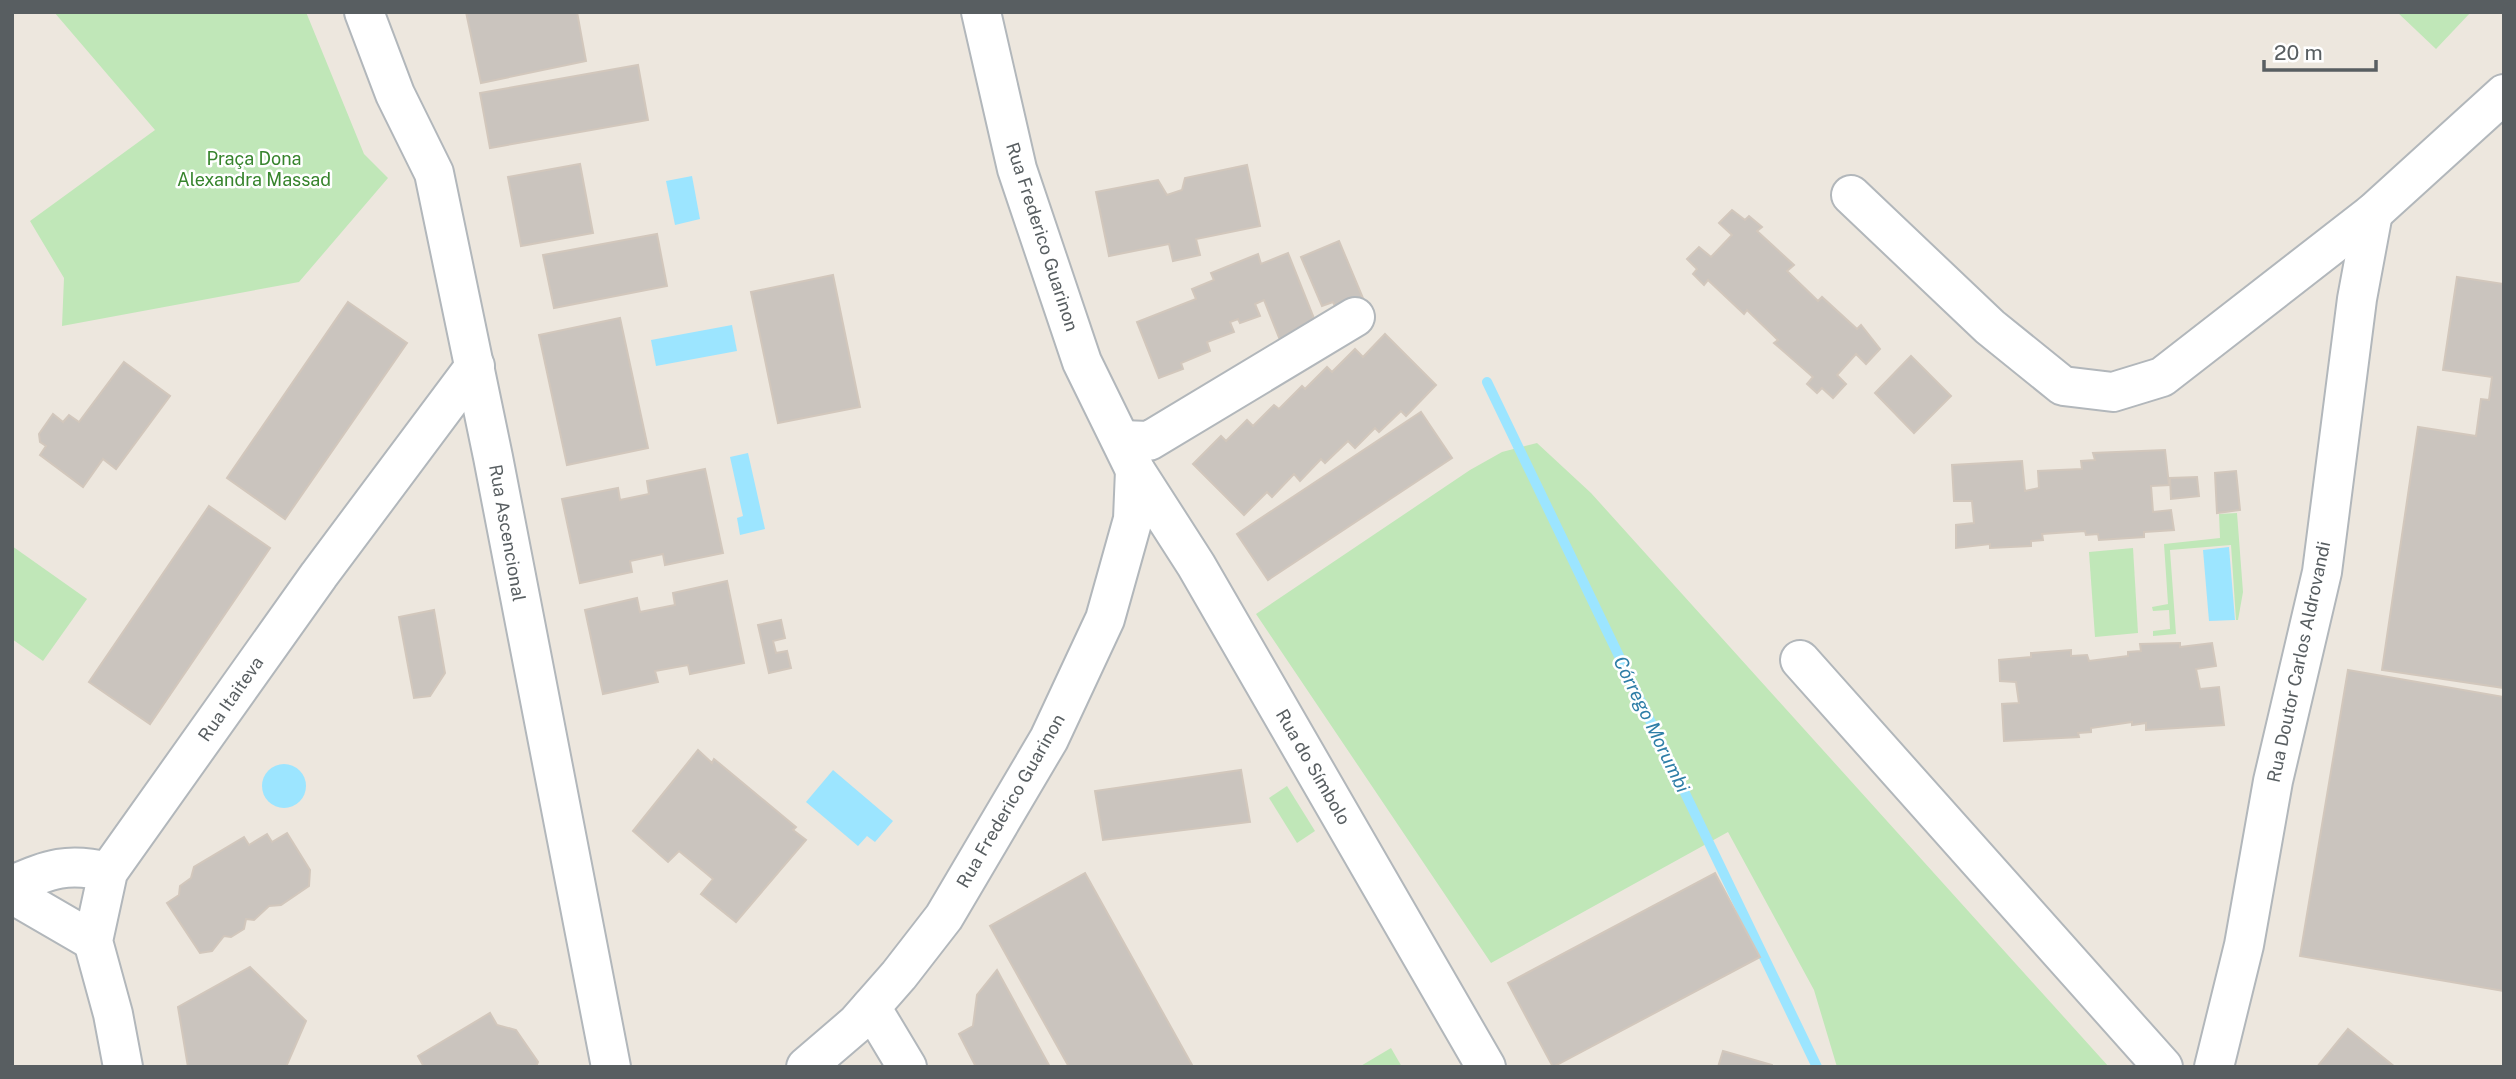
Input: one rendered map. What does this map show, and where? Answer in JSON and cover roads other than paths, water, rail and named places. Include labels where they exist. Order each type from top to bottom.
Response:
[{"type":"street","name":"Rua Ascencional","points":[[364,12],[395,94],[434,173],[475,366],[611,1067]]},
{"type":"street","name":"Rua Frederico Guarinon","points":[[806,1067],[871,1007],[944,917],[1049,740],[1105,620],[1133,519],[1128,455],[1082,362],[1017,169],[981,12]]},
{"type":"street","points":[[1851,195],[1990,327],[2063,386],[2113,392],[2162,377],[2374,213],[2504,94]]},
{"type":"street","name":"Rua Doutor Carlos Aldrovandi","points":[[2214,1067],[2244,945],[2273,780],[2322,572],[2357,299],[2374,213]]},
{"type":"street","points":[[1128,455],[1355,317]]},
{"type":"street","name":"Rua Itaiteva","points":[[123,1067],[113,1014],[93,941],[108,872],[319,575],[475,366]]},
{"type":"street","name":"Rua do Símbolo","points":[[1128,455],[1196,565],[1486,1067]]},
{"type":"street","points":[[1800,660],[2162,1067]]},
{"type":"street","points":[[12,885],[57,867],[82,866],[108,872]]},
{"type":"street","points":[[12,894],[93,941]]},
{"type":"street","points":[[871,1007],[907,1067]]},
{"type":"water","points":[[692,176],[700,219],[675,225],[666,181]]},
{"type":"water","points":[[732,325],[737,351],[656,366],[651,340]]},
{"type":"water","points":[[748,453],[765,529],[740,535],[737,518],[743,516],[730,457]]},
{"type":"water","points":[[2229,547],[2235,620],[2209,621],[2203,550]]},
{"type":"water","points":[[284,764],[300,770],[306,786],[300,802],[284,808],[268,802],[262,786],[268,770]]},
{"type":"water","points":[[833,770],[893,821],[875,842],[867,836],[858,846],[806,802]]},
{"type":"waterway","name":"Córrego Morumbi","points":[[1487,382],[1817,1067]]},
{"type":"park label","name":"Praça Dona Alexandra Massad","points":[[254,169]]}]
